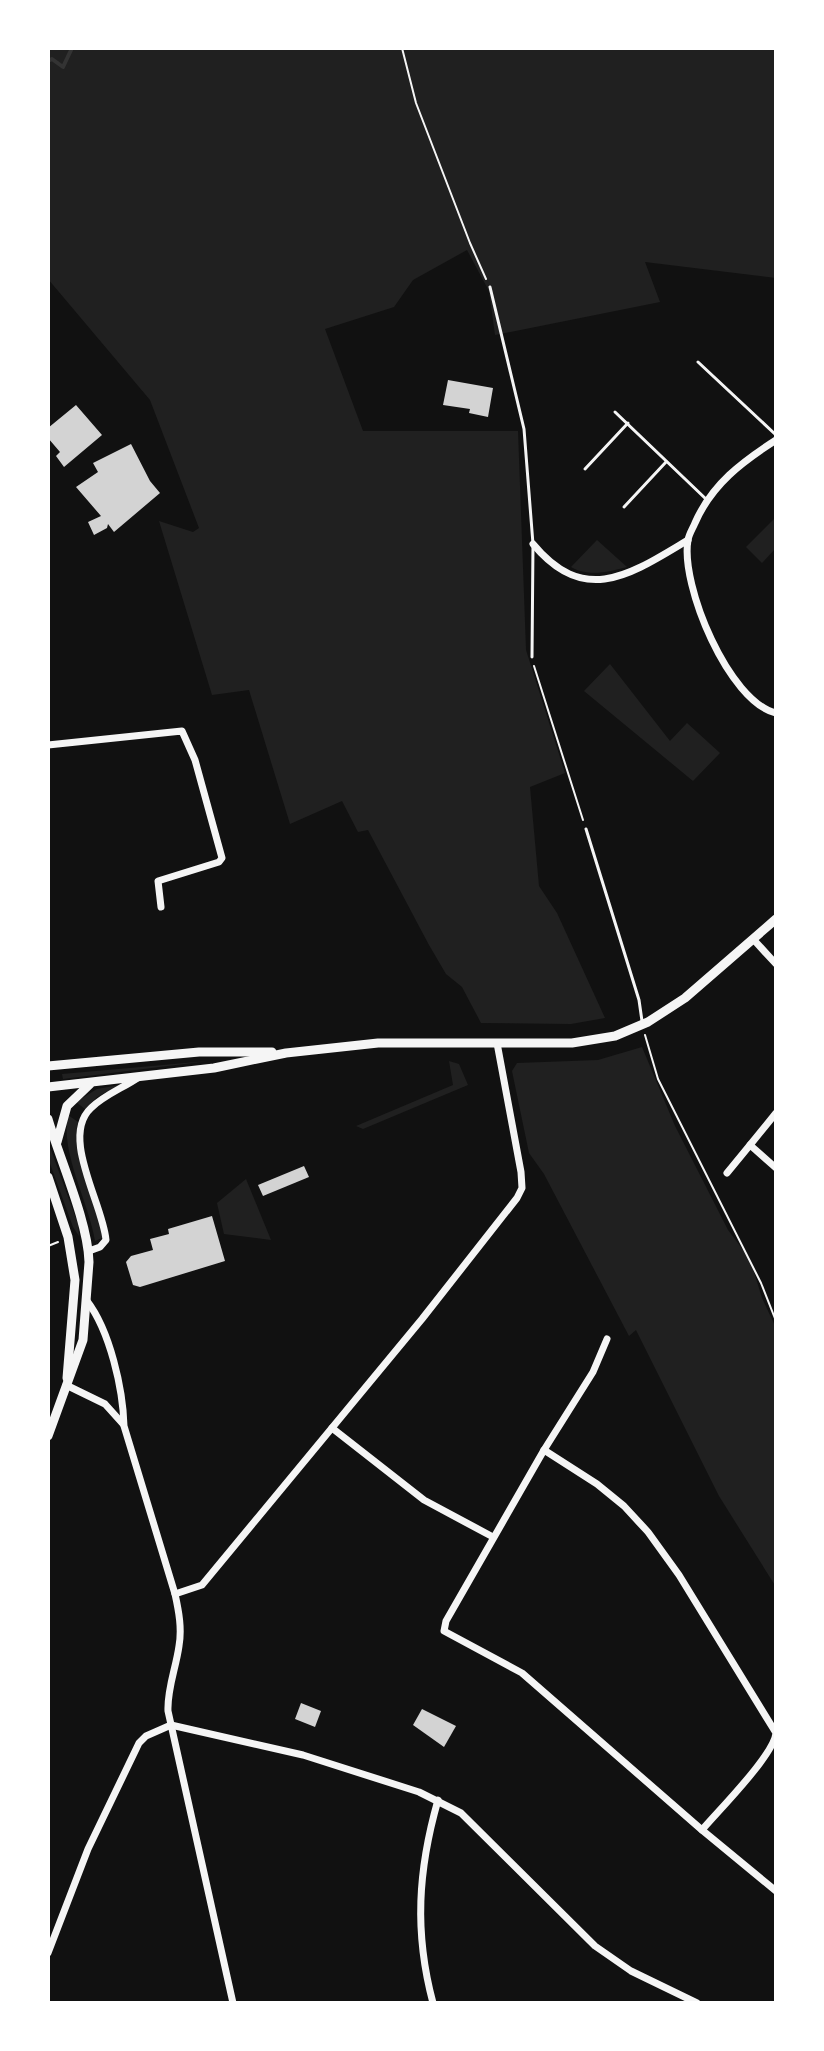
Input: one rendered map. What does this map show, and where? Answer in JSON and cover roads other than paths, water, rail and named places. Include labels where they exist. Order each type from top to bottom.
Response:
[{"type":"main road","points":[[48,1087],[214,1068],[286,1053],[397,1042],[572,1043],[615,1036],[643,1025],[685,998],[776,919]]},
{"type":"main road","points":[[48,1066],[229,1051],[286,1053]]},
{"type":"main road","points":[[56,1146],[67,1106],[77,1093],[93,1082]]},
{"type":"main road","points":[[48,1119],[89,1251],[83,1340],[48,1436]]},
{"type":"main road","points":[[48,1177],[68,1237],[75,1280],[66,1385]]},
{"type":"street","points":[[776,438],[719,483],[707,500],[688,540],[690,575],[701,619],[737,683],[757,705],[776,713]]},
{"type":"street","points":[[533,544],[546,560],[568,575],[600,580],[632,573],[688,540]]},
{"type":"street","points":[[48,745],[182,731],[195,760],[222,858],[219,862],[158,881],[161,907]]},
{"type":"street","points":[[753,939],[776,964]]},
{"type":"street","points":[[175,1594],[202,1585],[509,1213],[522,1188],[497,1043]]},
{"type":"street","points":[[89,1251],[100,1247],[106,1240],[102,1217],[81,1155],[78,1139],[80,1125],[88,1110],[139,1077]]},
{"type":"street","points":[[727,1173],[776,1113]]},
{"type":"street","points":[[750,1145],[776,1168]]},
{"type":"street","points":[[87,1301],[99,1317],[124,1402],[124,1426],[175,1594],[180,1644],[168,1698],[171,1725],[233,2003]]},
{"type":"street","points":[[607,1339],[593,1372],[493,1537],[446,1621],[444,1631],[522,1673],[776,1891]]},
{"type":"street","points":[[66,1385],[105,1404],[124,1426]]},
{"type":"street","points":[[332,1428],[424,1500],[493,1537]]},
{"type":"street","points":[[544,1450],[597,1484],[624,1506],[648,1532],[679,1575],[776,1733],[766,1756],[702,1830]]},
{"type":"street","points":[[48,1953],[88,1849],[139,1743],[146,1736],[171,1725],[303,1755],[438,1800],[461,1813],[595,1946],[631,1971],[697,2003]]},
{"type":"street","points":[[433,2003],[423,1958],[420,1914],[425,1846],[438,1800]]},
{"type":"lane","points":[[490,287],[524,429],[533,544],[532,657]]},
{"type":"lane","points":[[698,362],[776,438]]},
{"type":"lane","points":[[615,412],[707,500]]},
{"type":"lane","points":[[585,469],[628,423]]},
{"type":"lane","points":[[624,507],[666,462]]},
{"type":"lane","points":[[586,829],[639,1000],[643,1025]]},
{"type":"waterway","points":[[48,61],[52,59],[63,67],[72,48]]}]
